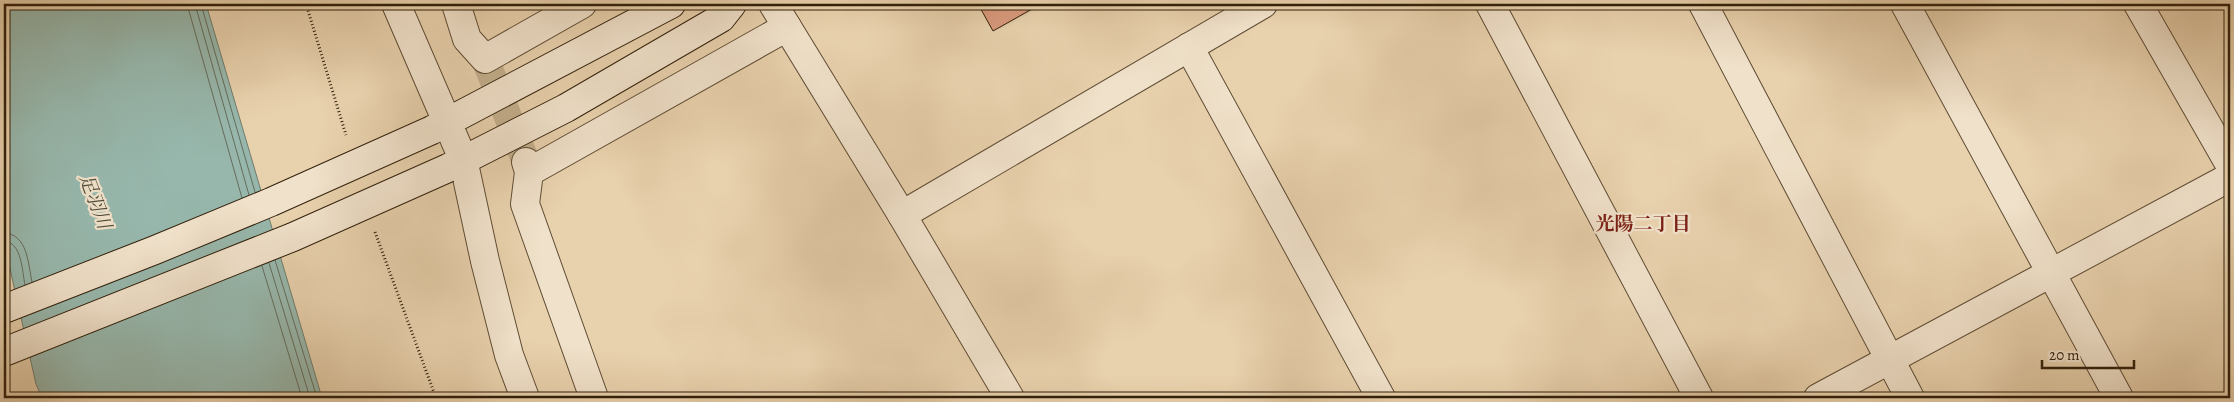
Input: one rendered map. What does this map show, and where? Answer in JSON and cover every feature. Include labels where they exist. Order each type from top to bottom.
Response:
[{"type":"street","points":[[396,4],[440,127],[456,164],[509,355],[525,398]]},
{"type":"street","points":[[456,4],[467,39],[486,59],[582,4]]},
{"type":"street","points":[[4,309],[244,213],[440,127],[671,4]]},
{"type":"street","points":[[4,352],[293,237],[456,164],[566,108],[721,18],[732,4]]},
{"type":"street","points":[[773,4],[902,215],[1010,398]]},
{"type":"street","points":[[902,215],[1263,4]]},
{"type":"street","points":[[1490,4],[1699,398]]},
{"type":"street","points":[[1702,4],[1910,398]]},
{"type":"street","points":[[1905,4],[2119,398]]},
{"type":"street","points":[[2138,4],[2230,165]]},
{"type":"street","points":[[594,398],[525,204],[528,167],[787,27]]},
{"type":"street","points":[[1189,47],[1380,398]]},
{"type":"street","points":[[1818,398],[2230,177]]},
{"type":"water","name":"足羽川","points":[[4,4],[206,4],[322,398],[42,398],[36,384],[4,242]]},
{"type":"building","points":[[978,4],[1041,4],[993,31]]},
{"type":"tunnel","points":[[485,59],[526,162]]},
{"type":"district","name":"光陽二丁目","points":[[1643,223]]}]
